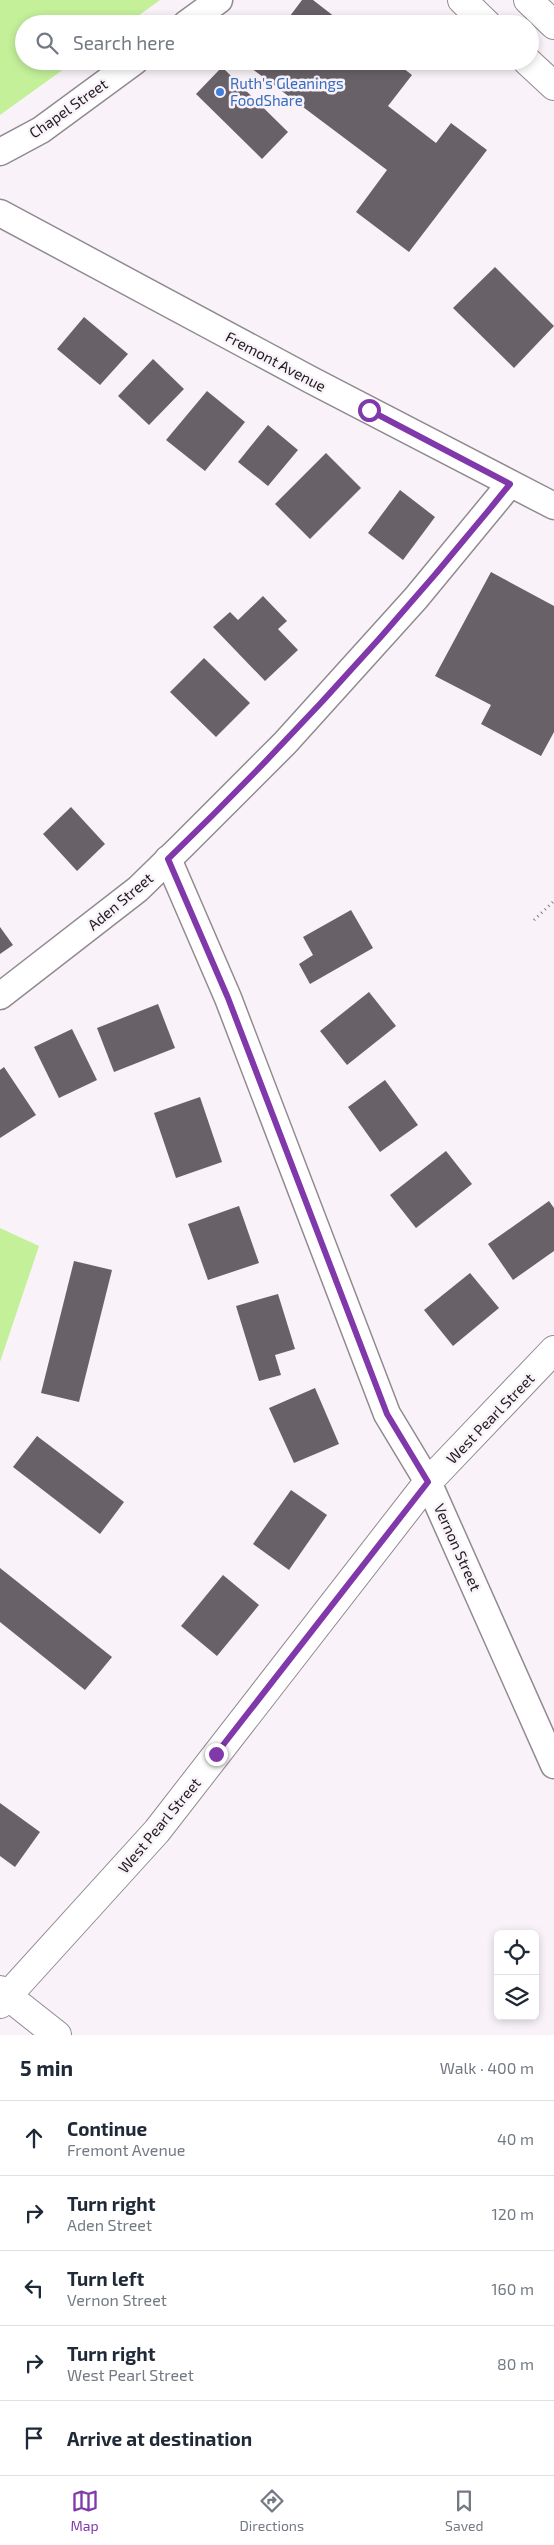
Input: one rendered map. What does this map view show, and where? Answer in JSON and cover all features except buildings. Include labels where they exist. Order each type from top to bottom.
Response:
[{"type":"street","points":[[198,15],[218,0]]},
{"type":"street","points":[[462,0],[478,15]]},
{"type":"street","points":[[528,0],[554,25]]},
{"type":"street","name":"Chapel Street","points":[[0,152],[41,130],[123,70]]},
{"type":"street","points":[[537,70],[554,86]]},
{"type":"street","name":"Fremont Avenue","points":[[0,213],[554,506]]},
{"type":"street","name":"Aden Street","points":[[0,996],[138,889],[285,742],[416,598],[510,484]]},
{"type":"street","name":"Vernon Street","points":[[168,859],[228,998],[387,1414],[428,1482],[554,1764]]},
{"type":"street","name":"West Pearl Street","points":[[2,1997],[157,1831],[428,1482],[554,1350]]},
{"type":"street","points":[[2,1997],[57,2035]]},
{"type":"path","points":[[534,920],[554,901]]},
{"type":"green space","points":[[0,0],[160,0],[139,15],[15,15],[15,70],[62,70],[0,115]]},
{"type":"green space","points":[[0,1228],[39,1246],[0,1362]]},
{"type":"place","name":"Ruth's Gleanings FoodShare","points":[[220,92]]},
{"type":"route","points":[[216,1754],[428,1482],[387,1414],[228,998],[168,859],[285,742],[416,598],[510,484],[369,410]]}]
